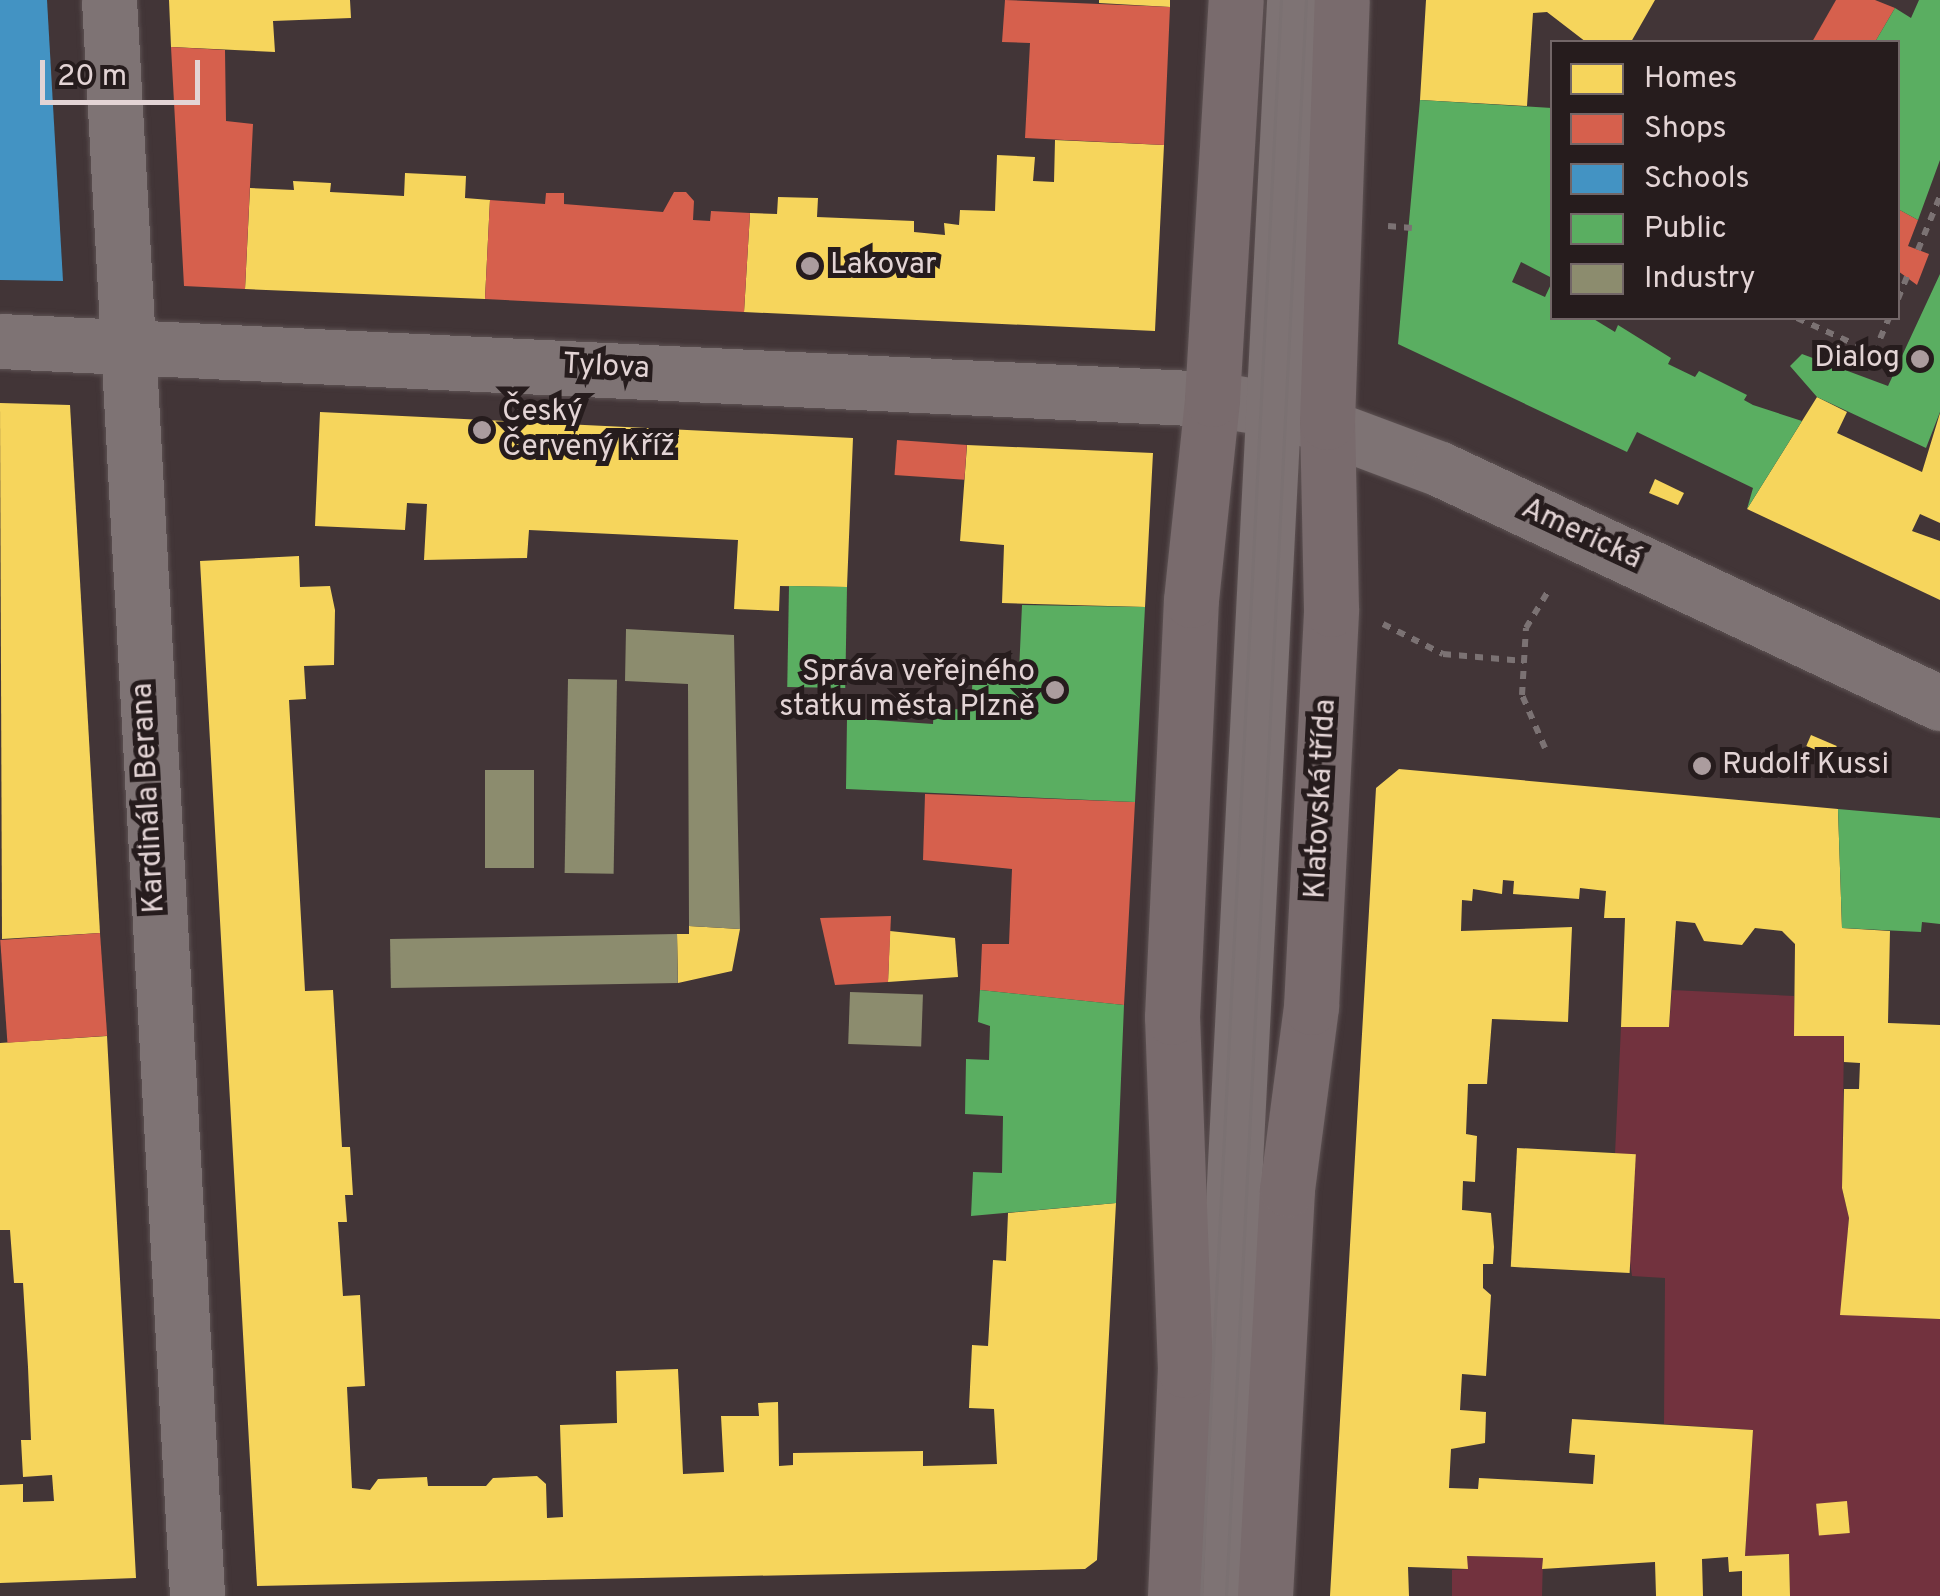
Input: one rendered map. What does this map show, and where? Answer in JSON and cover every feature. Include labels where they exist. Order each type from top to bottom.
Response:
[{"type":"main road","points":[[1175,1596],[1186,1370],[1172,1017],[1191,600],[1212,399],[1236,0]]},
{"type":"main road","name":"Klatovská třída","points":[[1266,1596],[1286,1189],[1311,1006],[1331,609],[1327,422],[1342,0]]},
{"type":"street","name":"Kardinála Berana","points":[[109,0],[124,343],[197,1596]]},
{"type":"street","points":[[1213,1596],[1294,0]]},
{"type":"street","name":"Tylova","points":[[0,341],[124,343],[1212,399]]},
{"type":"street","name":"Americká","points":[[1212,399],[1327,422],[1940,703]]},
{"type":"path","points":[[1918,250],[1940,196]]},
{"type":"path","points":[[1900,293],[1907,277]]},
{"type":"path","points":[[1802,320],[1874,352],[1888,320]]},
{"type":"path","points":[[1546,748],[1522,695],[1526,628],[1547,593]]},
{"type":"path","points":[[1483,658],[1524,662]]},
{"type":"shaded area","points":[[1672,990],[1794,996],[1795,1036],[1844,1036],[1842,1188],[1849,1218],[1841,1314],[1940,1319],[1940,1596],[1790,1596],[1789,1554],[1745,1556],[1753,1430],[1664,1424],[1665,1278],[1632,1276],[1615,1154],[1621,1027],[1669,1027]]},
{"type":"shaded area","points":[[1467,1556],[1543,1558],[1542,1596],[1452,1596],[1452,1570],[1467,1569]]},
{"type":"building: Homes","points":[[169,0],[350,0],[351,18],[273,21],[275,52],[171,47]]},
{"type":"building: Homes","points":[[1170,0],[1170,7],[1099,3]]},
{"type":"building: Homes","points":[[1426,0],[1655,0],[1632,40],[1583,40],[1547,12],[1533,13],[1527,106],[1420,100]]},
{"type":"building: Homes","points":[[1055,140],[1164,145],[1155,331],[744,312],[750,213],[777,214],[778,197],[818,198],[817,217],[914,221],[914,232],[945,235],[944,223],[959,225],[960,210],[995,211],[997,155],[1035,157],[1033,181],[1054,182]]},
{"type":"building: Homes","points":[[405,173],[466,176],[465,198],[490,200],[485,299],[245,289],[250,188],[294,190],[293,181],[331,183],[330,192],[404,196]]},
{"type":"building: Homes","points":[[1817,397],[1847,412],[1837,433],[1922,472],[1940,413],[1940,523],[1920,514],[1912,531],[1940,541],[1940,600],[1747,509]]},
{"type":"building: Homes","points":[[0,403],[70,405],[100,933],[2,939]]},
{"type":"building: Homes","points":[[320,412],[853,438],[847,587],[780,586],[779,611],[734,609],[738,540],[529,530],[527,558],[424,560],[427,504],[407,503],[405,530],[315,526]]},
{"type":"building: Homes","points":[[967,445],[1153,453],[1145,607],[1002,603],[1004,545],[960,541]]},
{"type":"building: Homes","points":[[1655,479],[1684,493],[1678,505],[1649,493]]},
{"type":"building: Homes","points":[[299,556],[300,587],[330,586],[335,610],[334,665],[304,666],[306,699],[289,700],[305,991],[333,990],[342,1147],[350,1147],[353,1195],[345,1195],[347,1222],[338,1222],[343,1296],[360,1295],[365,1386],[347,1387],[352,1488],[370,1490],[378,1479],[427,1477],[428,1486],[486,1486],[493,1478],[537,1476],[546,1484],[547,1518],[563,1517],[560,1425],[617,1423],[616,1371],[678,1369],[683,1474],[724,1472],[721,1416],[759,1416],[758,1403],[778,1402],[779,1466],[793,1465],[793,1453],[923,1451],[923,1466],[997,1464],[994,1409],[969,1408],[972,1345],[988,1346],[993,1260],[1006,1261],[1008,1213],[1116,1203],[1097,1560],[1085,1569],[257,1586],[200,561]]},
{"type":"building: Homes","points":[[1811,735],[1837,746],[1832,757],[1806,746]]},
{"type":"building: Homes","points":[[1399,769],[1838,809],[1842,928],[1890,931],[1888,1023],[1940,1025],[1940,1319],[1840,1315],[1849,1218],[1842,1188],[1844,1089],[1859,1089],[1860,1063],[1844,1062],[1844,1036],[1794,1036],[1795,944],[1782,931],[1755,928],[1742,945],[1704,941],[1695,923],[1676,921],[1669,1027],[1621,1027],[1625,918],[1604,918],[1606,891],[1580,888],[1579,899],[1513,894],[1514,881],[1503,880],[1502,894],[1473,889],[1472,901],[1462,900],[1461,931],[1572,927],[1568,1022],[1492,1019],[1487,1084],[1468,1084],[1466,1134],[1477,1136],[1475,1182],[1463,1181],[1462,1210],[1491,1213],[1494,1247],[1493,1264],[1483,1264],[1483,1288],[1491,1295],[1486,1376],[1462,1374],[1460,1410],[1486,1412],[1485,1443],[1451,1449],[1449,1488],[1478,1489],[1479,1478],[1593,1484],[1595,1455],[1569,1453],[1572,1419],[1753,1430],[1745,1556],[1789,1554],[1790,1596],[1742,1596],[1742,1571],[1729,1572],[1728,1557],[1702,1559],[1703,1596],[1656,1596],[1655,1562],[1542,1569],[1543,1558],[1467,1556],[1468,1569],[1408,1567],[1409,1596],[1330,1596],[1376,788]]},
{"type":"building: Homes","points":[[689,926],[740,929],[732,971],[678,983],[677,934],[689,934]]},
{"type":"building: Homes","points":[[890,931],[955,938],[958,977],[888,982]]},
{"type":"building: Homes","points":[[107,1036],[136,1578],[0,1583],[0,1485],[23,1484],[23,1502],[54,1501],[52,1475],[23,1477],[21,1440],[31,1440],[28,1367],[23,1283],[14,1283],[10,1230],[0,1230],[0,1043]]},
{"type":"building: Homes","points":[[1517,1148],[1636,1154],[1630,1273],[1511,1267]]},
{"type":"building: Homes","points":[[1847,1501],[1850,1533],[1819,1536],[1816,1504]]},
{"type":"building: Shops","points":[[1005,0],[1170,7],[1164,145],[1025,138],[1030,43],[1002,42]]},
{"type":"building: Shops","points":[[1836,0],[1875,0],[1895,8],[1876,40],[1813,40]]},
{"type":"building: Shops","points":[[171,47],[225,50],[226,121],[253,124],[245,289],[184,286]]},
{"type":"building: Shops","points":[[674,192],[686,192],[694,201],[693,220],[710,221],[711,211],[750,213],[744,312],[485,299],[490,200],[545,204],[546,193],[564,193],[564,204],[663,212]]},
{"type":"building: Shops","points":[[1900,210],[1918,220],[1908,246],[1929,254],[1917,285],[1900,272]]},
{"type":"building: Shops","points":[[897,440],[967,445],[964,480],[895,475]]},
{"type":"building: Shops","points":[[925,794],[1135,802],[1124,1005],[980,990],[982,944],[1009,944],[1012,869],[923,860]]},
{"type":"building: Shops","points":[[891,916],[888,982],[835,985],[820,918]]},
{"type":"building: Shops","points":[[100,933],[107,1036],[7,1043],[0,940]]},
{"type":"building: Schools","points":[[0,0],[47,0],[63,281],[0,280]]},
{"type":"building: Public","points":[[1919,0],[1940,0],[1940,160],[1918,220],[1900,210],[1900,40],[1876,40],[1895,8],[1911,18]]},
{"type":"building: Public","points":[[1420,100],[1550,108],[1550,277],[1521,262],[1512,282],[1545,297],[1550,286],[1550,320],[1595,320],[1615,332],[1618,325],[1671,358],[1668,364],[1695,377],[1699,371],[1747,395],[1744,400],[1753,405],[1802,421],[1747,509],[1753,488],[1637,432],[1627,452],[1398,344]]},
{"type":"building: Public","name":"Dialog","points":[[1940,274],[1940,412],[1926,448],[1817,397],[1790,366],[1802,354],[1888,386]]},
{"type":"building: Public","points":[[789,586],[847,587],[845,688],[787,687]]},
{"type":"building: Public","name":"Správa veřejného statku města Plzně","points":[[1022,605],[1145,607],[1135,802],[846,789],[847,718],[933,724],[934,708],[971,710],[973,670],[1019,672]]},
{"type":"building: Public","points":[[1838,809],[1940,818],[1940,924],[1922,922],[1921,932],[1842,928]]},
{"type":"building: Public","points":[[980,990],[1124,1005],[1116,1203],[971,1216],[973,1172],[1002,1173],[1003,1116],[965,1114],[966,1059],[989,1060],[990,1026],[978,1022]]},
{"type":"building: Industry","points":[[626,629],[734,635],[740,929],[689,926],[688,684],[625,681]]},
{"type":"building: Industry","points":[[568,679],[617,680],[614,874],[565,873]]},
{"type":"building: Industry","points":[[485,770],[534,770],[534,868],[485,868]]},
{"type":"building: Industry","points":[[677,934],[678,983],[391,988],[390,939]]},
{"type":"building: Industry","points":[[850,992],[923,995],[921,1047],[848,1044]]},
{"type":"tram line","points":[[1201,1596],[1281,0]]},
{"type":"tram line","points":[[1226,1596],[1306,0]]},
{"type":"place","name":"Lakovar","points":[[810,266]]},
{"type":"place","name":"Dialog","points":[[1920,359]]},
{"type":"place","name":"Český Červený Kříž","points":[[482,430]]},
{"type":"place","name":"Správa veřejného statku města Plzně","points":[[1055,690]]},
{"type":"place","name":"Rudolf Kussi","points":[[1702,766]]}]
